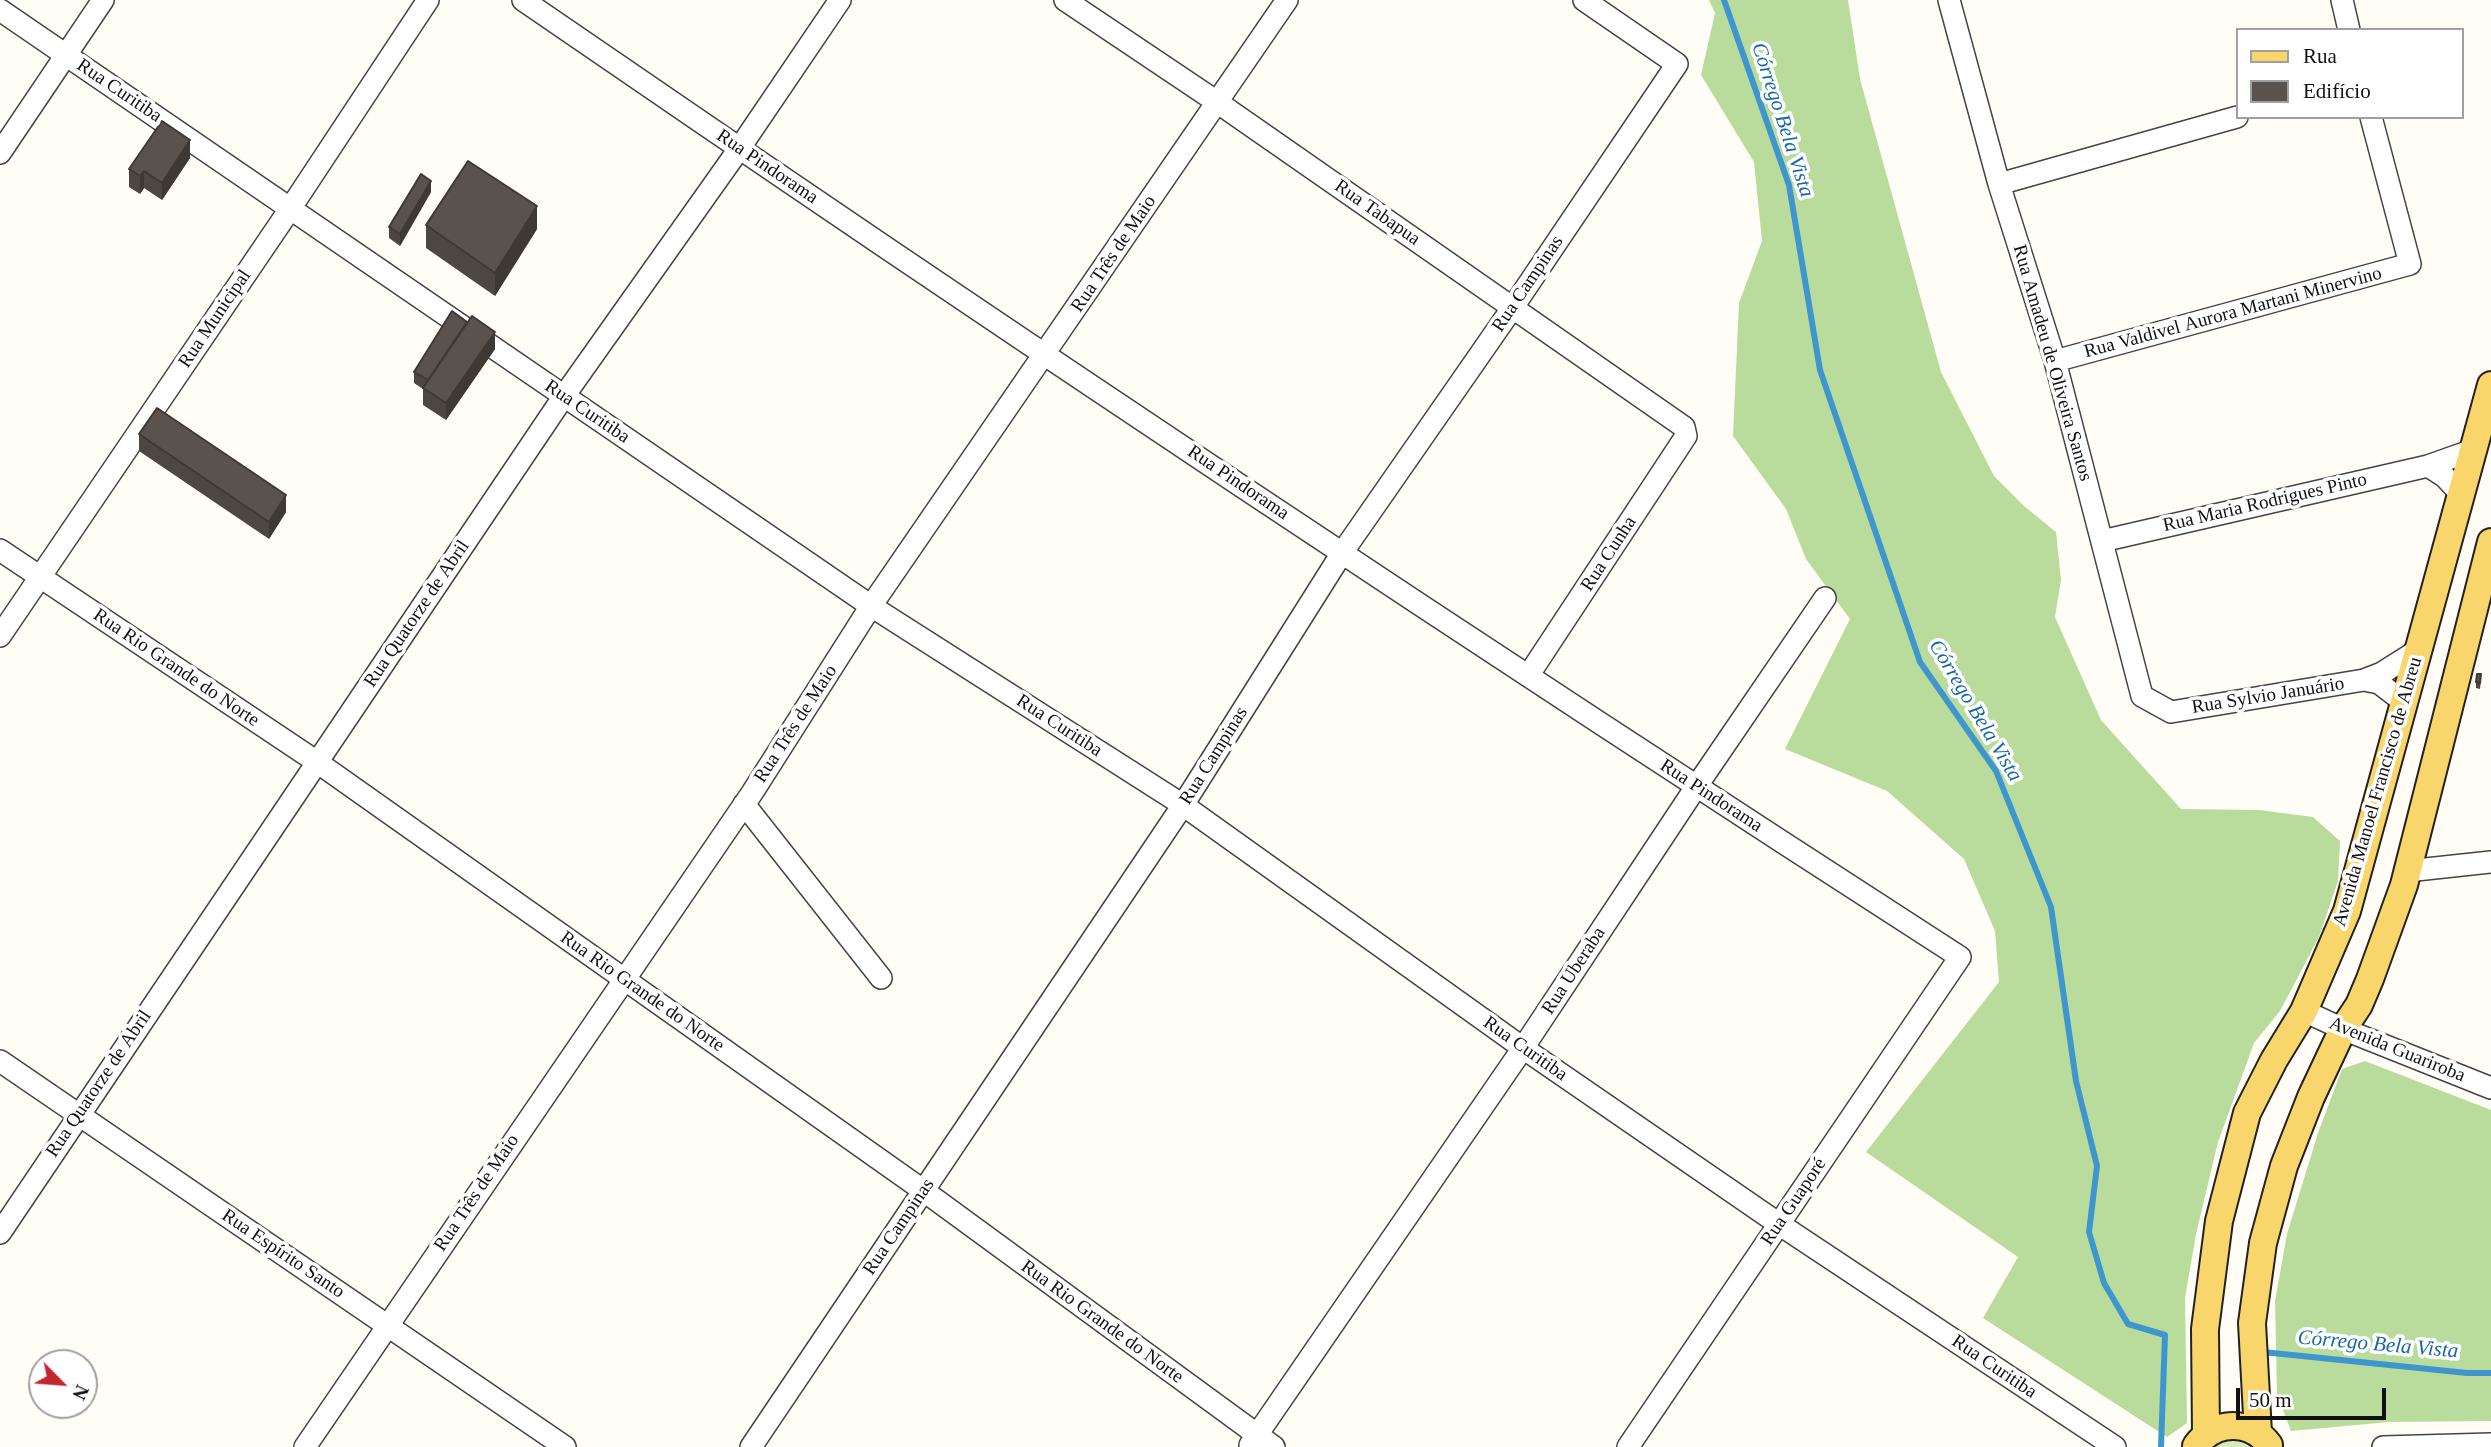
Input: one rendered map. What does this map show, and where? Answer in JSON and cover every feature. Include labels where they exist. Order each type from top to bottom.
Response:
[{"type":"main road","name":"Avenida Manoel Francisco de Abreu","points":[[2201,1441],[2205,1329],[2219,1221],[2247,1113],[2274,1060],[2304,1011],[2347,911],[2491,385]]},
{"type":"main road","points":[[2264,1440],[2252,1323],[2263,1243],[2284,1166],[2311,1097],[2370,979],[2407,871],[2491,544]]},
{"type":"main road","points":[[2201,1441],[2218,1427],[2232,1425],[2246,1427],[2264,1440]]},
{"type":"street","points":[[0,153],[103,0]]},
{"type":"street","name":"Rua Municipal","points":[[0,635],[290,209],[428,0]]},
{"type":"street","name":"Rua Pindorama","points":[[523,0],[739,149],[1342,553],[1696,787],[1960,957]]},
{"type":"street","name":"Rua Quatorze de Abril","points":[[0,1233],[564,396],[739,149],[840,0]]},
{"type":"street","name":"Rua Tabapua","points":[[1065,0],[1513,307],[1686,431]]},
{"type":"street","name":"Rua Três de Maio","points":[[305,1447],[744,804],[871,606],[1287,0]]},
{"type":"street","name":"Rua Campinas","points":[[751,1447],[1183,805],[1342,553],[1513,307],[1676,64],[1584,0]]},
{"type":"street","name":"Rua Amadeu de Oliveira Santos","points":[[1949,0],[1999,184],[2055,361],[2143,696],[2171,712]]},
{"type":"street","points":[[2342,0],[2349,28]]},
{"type":"street","name":"Rua Curitiba","points":[[0,10],[871,606],[1183,805],[1523,1048],[2085,1439],[2115,1447]]},
{"type":"street","points":[[1999,184],[2236,117]]},
{"type":"street","name":"Rua Valdivel Aurora Martani Minervino","points":[[2055,361],[2410,264],[2372,119]]},
{"type":"street","name":"Rua Cunha","points":[[1528,676],[1686,436],[1686,431]]},
{"type":"street","name":"Rua Maria Rodrigues Pinto","points":[[2102,541],[2428,466],[2473,450]]},
{"type":"street","points":[[2428,466],[2445,477],[2461,494]]},
{"type":"street","name":"Rua Rio Grande do Norte","points":[[0,550],[317,762],[924,1191],[1260,1443]]},
{"type":"street","name":"Rua Uberaba","points":[[1260,1443],[1696,787],[1825,598]]},
{"type":"street","name":"Rua Sylvio Januário","points":[[2171,712],[2364,680],[2382,673],[2420,649]]},
{"type":"street","name":"Rua Sylvio Januário","points":[[2364,680],[2379,683],[2405,703]]},
{"type":"street","points":[[744,804],[881,978]]},
{"type":"street","points":[[2407,871],[2491,862]]},
{"type":"street","name":"Rua Guaporé","points":[[1628,1447],[1960,957]]},
{"type":"street","name":"Avenida Guariroba","points":[[2304,1011],[2491,1088]]},
{"type":"street","name":"Rua Espírito Santo","points":[[0,1061],[565,1447]]},
{"type":"street","points":[[2383,1447],[2491,1444]]},
{"type":"green space","points":[[1709,0],[1848,0],[1860,79],[1941,372],[1994,476],[2024,506],[2056,532],[2061,580],[2055,617],[2101,720],[2181,809],[2259,810],[2313,817],[2340,841],[2338,881],[2319,937],[2280,1011],[2254,1043],[2218,1142],[2196,1234],[2185,1298],[2187,1423],[2167,1437],[1983,1318],[2018,1257],[1866,1152],[1999,982],[1995,931],[1964,859],[1887,791],[1785,749],[1850,619],[1806,559],[1786,509],[1733,436],[1739,303],[1762,241],[1754,162],[1701,75],[1715,13]]},
{"type":"green space","points":[[2365,1061],[2491,1110],[2491,1421],[2389,1422],[2291,1431],[2277,1394],[2275,1301],[2287,1234],[2318,1133],[2342,1069]]},
{"type":"green space","points":[[2232,1434],[2258,1447],[2206,1447]]},
{"type":"building","points":[[162,121],[190,140],[162,183],[144,171],[140,176],[129,169]]},
{"type":"building","points":[[468,161],[537,206],[495,273],[426,225]]},
{"type":"building","points":[[421,174],[431,181],[400,234],[389,227]]},
{"type":"building","points":[[452,311],[467,322],[428,380],[414,372]]},
{"type":"building","points":[[472,316],[495,332],[446,403],[423,388]]},
{"type":"building","points":[[157,408],[286,495],[269,522],[139,434]]},
{"type":"building","points":[[2477,674],[2481,674],[2480,683],[2476,682]]},
{"type":"waterway","name":"Córrego Bela Vista","points":[[1724,0],[1789,185],[1820,370],[1920,662],[1996,771],[2051,907],[2076,1081],[2097,1166],[2089,1232],[2104,1283],[2128,1324],[2165,1335],[2161,1447]]},
{"type":"waterway","name":"Córrego Bela Vista","points":[[2263,1352],[2467,1373],[2491,1373]]}]
